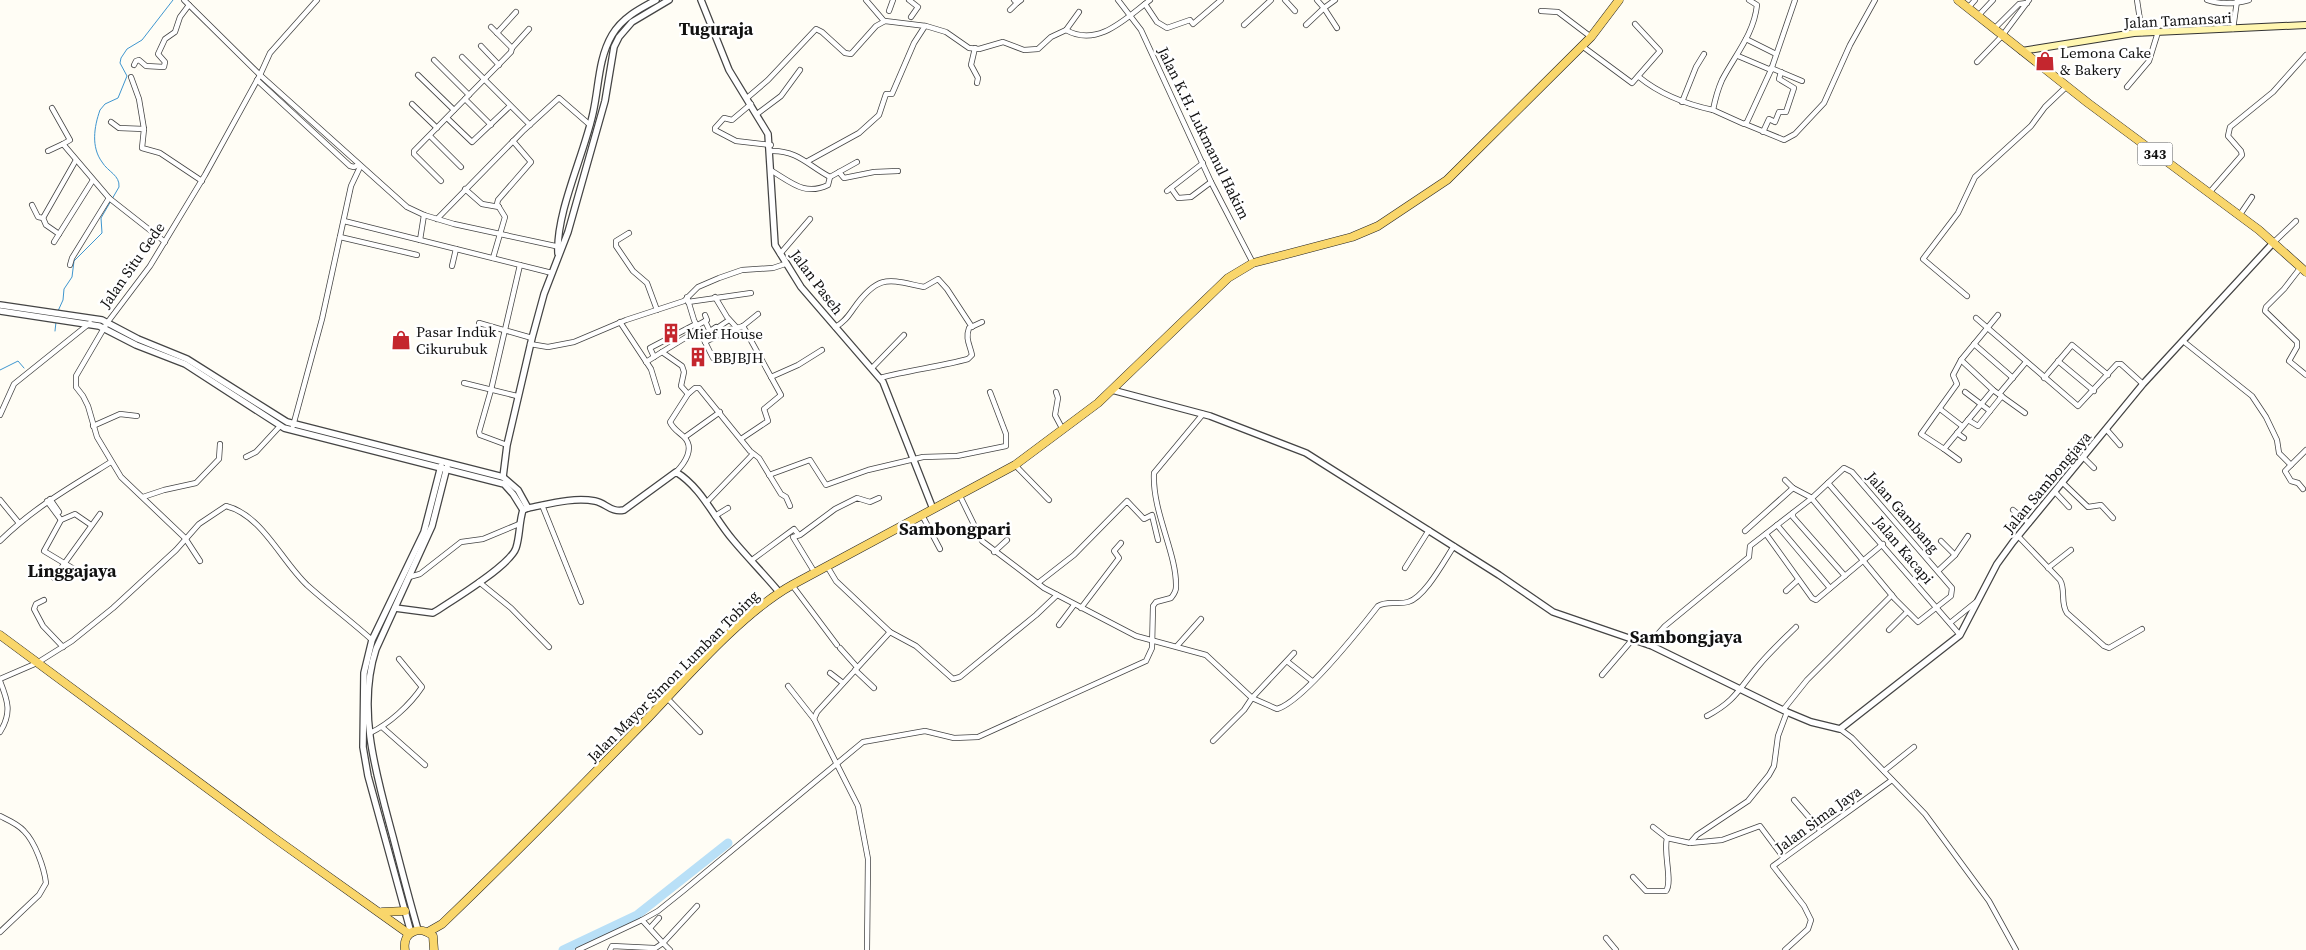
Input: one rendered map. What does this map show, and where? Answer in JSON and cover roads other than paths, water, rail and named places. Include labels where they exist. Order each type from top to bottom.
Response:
[{"type":"main road","name":"Jalan Mayor Simon Lumban Tobing","points":[[428,932],[442,924],[524,846],[667,698],[759,607],[792,585],[1015,465],[1063,430],[1112,390],[1228,278],[1253,263],[1352,237],[1378,226],[1447,180],[1591,37],[1619,0]]},
{"type":"main road","name":"343","points":[[1958,0],[2067,86],[2209,192],[2273,243],[2303,270]]},
{"type":"main road","name":"Jalan Tamansari","points":[[2022,51],[2142,32],[2306,25]]},
{"type":"main road","points":[[0,635],[273,837],[382,912],[396,924],[413,932],[428,932],[435,941]]},
{"type":"main road","points":[[382,912],[405,911]]},
{"type":"main road","points":[[396,924],[405,947]]},
{"type":"main road","name":"Jalan Mayor Simon Lumban Tobing","points":[[434,950],[435,941],[442,924]]},
{"type":"main road","points":[[405,947],[413,932]]},
{"type":"street","points":[[184,0],[259,78],[405,205],[424,215],[437,219],[560,246]]},
{"type":"street","name":"Jalan Situ Gede","points":[[200,562],[186,538],[132,489],[111,462],[93,426],[88,406],[75,382],[76,376],[106,326],[150,266],[202,181],[259,78],[270,53],[317,0]]},
{"type":"street","points":[[503,477],[507,444],[517,396],[531,341],[558,256],[563,215],[593,113],[604,50],[612,34],[631,14],[656,0]]},
{"type":"street","points":[[560,246],[601,115],[612,56],[619,37],[632,22],[669,0]]},
{"type":"street","name":"Jalan Paseh","points":[[701,0],[726,62],[768,134],[771,148],[775,245],[785,264],[835,327],[880,378],[933,509]]},
{"type":"street","points":[[866,0],[886,21]]},
{"type":"street","points":[[889,10],[893,0]]},
{"type":"street","points":[[909,0],[918,7],[911,18]]},
{"type":"street","name":"Jalan K.H. Lukmanul Hakim","points":[[1118,0],[1141,30],[1211,182],[1253,263]]},
{"type":"street","points":[[1066,30],[1080,36],[1098,34],[1116,27],[1150,0]]},
{"type":"street","points":[[1145,4],[1157,22],[1167,28],[1190,20],[1193,24],[1221,0]]},
{"type":"street","points":[[1244,25],[1271,0]]},
{"type":"street","points":[[1285,0],[1295,11]]},
{"type":"street","points":[[1317,0],[1337,28]]},
{"type":"street","points":[[1306,25],[1334,0]]},
{"type":"street","points":[[1713,110],[1722,80],[1738,56],[1753,24],[1757,7],[1755,3],[1749,0]]},
{"type":"street","points":[[1745,124],[1771,69],[1795,0]]},
{"type":"street","points":[[1639,77],[1655,89],[1682,102],[1713,110],[1763,132],[1784,140],[1788,139],[1813,117],[1831,92],[1850,45],[1875,0]]},
{"type":"street","points":[[1968,8],[1975,0]]},
{"type":"street","points":[[1978,16],[1993,0]]},
{"type":"street","points":[[2137,0],[2142,32]]},
{"type":"street","points":[[2207,0],[2221,4],[2249,0]]},
{"type":"street","points":[[1010,10],[1018,1]]},
{"type":"street","points":[[2234,29],[2238,1]]},
{"type":"street","points":[[1994,28],[2019,4],[2028,2]]},
{"type":"street","points":[[1978,62],[2002,36],[2028,2]]},
{"type":"street","points":[[134,65],[139,60],[146,66],[164,67],[165,62],[158,54],[161,46],[165,39],[175,32],[180,17],[189,5]]},
{"type":"street","points":[[1541,11],[1558,12],[1591,37]]},
{"type":"street","points":[[497,33],[516,12]]},
{"type":"street","points":[[830,177],[798,155],[736,141],[715,128],[724,118],[732,120],[816,30],[822,32],[845,54],[851,54],[876,26],[886,21],[925,26],[946,32],[969,48],[1003,42],[1024,50],[1038,49],[1051,37],[1066,30],[1079,12]]},
{"type":"street","points":[[1582,46],[1630,84],[1639,77],[1659,54],[1660,50],[1634,24]]},
{"type":"street","points":[[808,161],[848,141],[876,117],[886,94],[892,95],[914,43],[925,26]]},
{"type":"street","points":[[491,27],[512,48]]},
{"type":"street","points":[[442,181],[414,153],[499,65],[529,29]]},
{"type":"street","points":[[2127,87],[2148,61],[2158,32]]},
{"type":"street","points":[[1746,39],[1776,54]]},
{"type":"street","points":[[481,46],[499,65]]},
{"type":"street","points":[[975,48],[971,65],[978,78],[977,83]]},
{"type":"street","points":[[1682,102],[1696,67],[1704,54]]},
{"type":"street","points":[[2209,192],[2242,155],[2241,151],[2228,136],[2230,127],[2274,92],[2304,61],[2306,55]]},
{"type":"street","points":[[1738,56],[1802,81]]},
{"type":"street","points":[[462,57],[530,125]]},
{"type":"street","points":[[434,60],[492,125]]},
{"type":"street","points":[[757,114],[781,96],[800,70]]},
{"type":"street","points":[[1763,132],[1768,120],[1775,122],[1779,112],[1786,112],[1790,103],[1794,88],[1779,79],[1781,72]]},
{"type":"street","points":[[418,75],[454,110]]},
{"type":"street","points":[[131,77],[139,100],[144,129],[142,148],[160,153],[202,181]]},
{"type":"street","points":[[1967,296],[1923,259],[1958,213],[1975,177],[2031,126],[2045,107],[2067,86]]},
{"type":"street","points":[[437,219],[513,141],[559,98],[590,125]]},
{"type":"street","points":[[412,104],[437,128]]},
{"type":"street","points":[[447,118],[472,142],[510,106]]},
{"type":"street","points":[[48,151],[70,140],[52,108]]},
{"type":"street","points":[[593,113],[601,115]]},
{"type":"street","points":[[111,122],[120,128],[144,129]]},
{"type":"street","points":[[430,136],[461,168]]},
{"type":"street","points":[[493,258],[505,217],[499,207],[498,200],[531,162],[513,141]]},
{"type":"street","points":[[63,144],[110,198],[165,242]]},
{"type":"street","points":[[42,218],[76,160]]},
{"type":"street","points":[[772,171],[812,191],[828,185],[830,177],[857,162]]},
{"type":"street","points":[[1203,164],[1169,190],[1178,198],[1190,198],[1211,182]]},
{"type":"street","points":[[291,430],[322,319],[350,186],[359,166]]},
{"type":"street","points":[[839,172],[844,178],[874,172],[898,171]]},
{"type":"street","points":[[54,242],[93,180]]},
{"type":"street","points":[[465,189],[482,204],[499,207]]},
{"type":"street","points":[[2239,216],[2252,197]]},
{"type":"street","points":[[70,265],[72,258],[110,198]]},
{"type":"street","points":[[32,205],[38,217],[42,218],[46,225],[59,234]]},
{"type":"street","points":[[420,240],[424,215]]},
{"type":"street","points":[[780,254],[810,219]]},
{"type":"street","points":[[344,221],[552,273]]},
{"type":"street","points":[[2273,243],[2296,221]]},
{"type":"street","points":[[629,233],[616,241],[616,246],[633,270],[647,282],[658,310]]},
{"type":"street","points":[[340,237],[416,255]]},
{"type":"street","name":"Jalan Sambongjaya","points":[[1840,730],[1960,634],[1997,564],[2029,522],[2084,458],[2143,384],[2273,243]]},
{"type":"street","points":[[452,266],[456,249]]},
{"type":"street","points":[[688,300],[698,287],[719,278],[742,270],[773,268],[785,264]]},
{"type":"street","points":[[507,444],[479,434],[520,265]]},
{"type":"street","points":[[2303,270],[2266,307],[2265,312],[2297,342],[2297,347],[2289,361],[2306,375]]},
{"type":"street","points":[[835,327],[846,319],[860,301],[882,282],[900,280],[924,287],[938,279],[948,289],[972,327]]},
{"type":"street","points":[[479,323],[505,330],[531,341],[558,346],[594,335],[620,322],[684,301],[751,293]]},
{"type":"street","points":[[715,297],[730,320],[740,327],[771,377],[780,397],[764,408],[768,421],[741,439]]},
{"type":"street","points":[[688,300],[697,326],[713,358]]},
{"type":"street","points":[[0,305],[47,316]]},
{"type":"street","points":[[0,311],[47,316],[88,325],[106,326],[187,359],[287,422],[504,484],[525,509]]},
{"type":"street","points":[[704,342],[740,327],[758,314]]},
{"type":"street","points":[[1959,460],[1921,434],[1957,384],[1954,375],[1960,360],[1998,315]]},
{"type":"street","points":[[59,318],[95,319],[136,345],[185,364],[280,426],[444,467],[503,477],[518,490],[525,509],[519,524],[515,550],[504,563],[433,613],[395,608]]},
{"type":"street","points":[[646,362],[697,326],[705,318],[713,338]]},
{"type":"street","points":[[1976,318],[2078,406],[2094,391],[2117,364],[2121,364],[2143,384]]},
{"type":"street","points":[[0,415],[14,384],[95,319]]},
{"type":"street","points":[[710,331],[730,320]]},
{"type":"street","points":[[620,322],[651,369],[658,392]]},
{"type":"street","points":[[880,378],[912,369],[933,367],[968,359],[972,355],[967,336],[972,327],[982,322]]},
{"type":"street","points":[[654,357],[650,348],[697,326]]},
{"type":"street","points":[[717,328],[720,334]]},
{"type":"street","points":[[872,368],[904,335]]},
{"type":"street","points":[[2183,341],[2252,396],[2263,412],[2277,440],[2279,453],[2291,465]]},
{"type":"street","points":[[1974,344],[2013,378]]},
{"type":"street","points":[[2044,378],[2072,346],[2108,375]]},
{"type":"street","points":[[771,377],[798,365],[822,350]]},
{"type":"street","points":[[662,352],[682,366],[684,374],[681,386],[688,394]]},
{"type":"street","points":[[1960,360],[1993,390],[2025,413]]},
{"type":"street","points":[[2058,361],[2094,391]]},
{"type":"street","points":[[1968,420],[1978,426],[2026,362]]},
{"type":"street","points":[[464,383],[517,396]]},
{"type":"street","points":[[525,509],[574,500],[592,501],[616,512],[624,510],[676,472],[686,461],[689,447],[685,438],[670,424],[688,394],[695,388],[699,388],[753,454],[759,458],[781,494],[786,497],[790,506]]},
{"type":"street","points":[[1112,390],[1203,414],[1306,452],[1454,546],[1553,612],[1648,645],[1785,711],[1811,722],[1840,730],[1852,738],[1925,814],[1989,901],[2016,950]]},
{"type":"street","points":[[1944,449],[1993,390]]},
{"type":"street","points":[[769,475],[811,460],[822,482],[826,485],[868,470],[913,460],[957,456],[1007,446],[1006,434],[990,392]]},
{"type":"street","points":[[1056,392],[1058,398],[1055,415],[1063,430]]},
{"type":"street","points":[[1965,392],[1990,412]]},
{"type":"street","points":[[1940,409],[1962,426]]},
{"type":"street","points":[[685,438],[720,412]]},
{"type":"street","points":[[93,426],[120,414],[137,416]]},
{"type":"street","points":[[1158,540],[1159,532],[1153,483],[1154,473],[1203,414]]},
{"type":"street","points":[[246,457],[256,452],[280,426]]},
{"type":"street","points":[[2107,430],[2120,445]]},
{"type":"street","points":[[1957,433],[1964,438]]},
{"type":"street","points":[[143,497],[196,483],[219,459],[220,444]]},
{"type":"street","points":[[2303,489],[2298,483],[2294,484],[2286,473],[2306,450]]},
{"type":"street","points":[[706,503],[753,454]]},
{"type":"street","points":[[2084,458],[2094,468]]},
{"type":"street","points":[[0,541],[18,523],[49,500],[111,462]]},
{"type":"street","points":[[1015,465],[1049,500]]},
{"type":"street","points":[[413,932],[376,776],[366,700],[365,662],[372,640],[404,582],[409,577],[432,526],[444,467]]},
{"type":"street","points":[[413,932],[405,911],[368,776],[363,747],[366,700],[371,665],[424,532],[444,467]]},
{"type":"street","name":"Jalan Gambang","points":[[1828,483],[1844,468],[1848,468],[1938,571],[1952,588],[1953,593],[1937,609]]},
{"type":"street","points":[[676,472],[687,480],[732,540],[780,592]]},
{"type":"street","points":[[1785,480],[1793,488],[1812,498],[1892,595],[1918,622],[1937,609]]},
{"type":"street","points":[[2062,482],[2088,507],[2101,505],[2112,518]]},
{"type":"street","points":[[1648,645],[1664,626],[1749,557],[1748,547],[1812,498],[1828,483]]},
{"type":"street","name":"Jalan Kacapi","points":[[1828,483],[1960,634]]},
{"type":"street","points":[[1745,531],[1793,488]]},
{"type":"street","points":[[2055,492],[2068,506]]},
{"type":"street","points":[[960,496],[982,541],[994,552],[1038,583],[1074,605],[1136,636],[1206,654],[1252,698],[1277,710],[1288,705],[1312,681],[1378,606],[1382,603],[1410,602],[1420,595],[1454,546]]},
{"type":"street","points":[[815,573],[793,538],[835,509],[857,498],[870,502],[879,498]]},
{"type":"street","points":[[0,500],[18,523]]},
{"type":"street","points":[[49,500],[62,519]]},
{"type":"street","points":[[578,950],[658,911],[837,765],[852,749],[863,742],[925,731],[954,738],[978,737],[1146,660],[1151,652],[1150,640],[1153,606],[1156,602],[1171,598],[1176,589],[1175,576],[1152,515],[1144,519],[1127,501],[1074,555],[1038,583]]},
{"type":"street","points":[[542,505],[581,602]]},
{"type":"street","points":[[0,732],[9,714],[8,704],[0,680],[37,663],[63,647],[114,608],[186,538],[220,508],[226,506],[237,508],[257,522],[270,542],[307,584],[372,640]]},
{"type":"street","points":[[715,516],[728,508]]},
{"type":"street","points":[[2012,510],[2029,522]]},
{"type":"street","points":[[1793,513],[1794,517],[1845,576]]},
{"type":"street","points":[[74,569],[44,551],[62,519],[75,514],[91,525]]},
{"type":"street","points":[[54,578],[100,514]]},
{"type":"street","points":[[922,515],[940,549]]},
{"type":"street","points":[[409,577],[420,574],[461,542],[483,539],[519,524]]},
{"type":"street","points":[[1777,525],[1830,588]]},
{"type":"street","points":[[752,560],[794,529],[798,534]]},
{"type":"street","points":[[1406,568],[1429,530]]},
{"type":"street","points":[[1766,534],[1798,580],[1812,598],[1816,600],[1883,544]]},
{"type":"street","points":[[1938,571],[1955,555],[1968,536]]},
{"type":"street","points":[[2018,536],[2062,584],[2064,606],[2067,613],[2106,648],[2142,629]]},
{"type":"street","points":[[994,552],[1007,540]]},
{"type":"street","points":[[1941,541],[1955,555]]},
{"type":"street","points":[[1081,608],[1119,558],[1114,551],[1121,543]]},
{"type":"street","points":[[2048,568],[2071,550]]},
{"type":"street","points":[[827,566],[836,581],[890,632],[916,646],[953,679],[960,677],[1036,615],[1057,595]]},
{"type":"street","points":[[1786,591],[1798,580]]},
{"type":"street","points":[[478,582],[511,608],[550,647]]},
{"type":"street","points":[[792,585],[856,669],[874,688]]},
{"type":"street","points":[[1690,843],[1697,835],[1748,800],[1769,775],[1774,766],[1778,736],[1785,711],[1808,680],[1892,595]]},
{"type":"street","points":[[44,600],[36,604],[34,609],[43,626],[63,647]]},
{"type":"street","points":[[1950,623],[1978,600]]},
{"type":"street","points":[[1059,625],[1074,605]]},
{"type":"street","points":[[1889,630],[1907,612]]},
{"type":"street","points":[[1177,646],[1201,619]]},
{"type":"street","points":[[1707,716],[1725,706],[1742,690],[1760,664],[1796,627]]},
{"type":"street","points":[[814,719],[817,712],[890,632]]},
{"type":"street","points":[[1602,676],[1632,640]]},
{"type":"street","points":[[1214,741],[1244,710],[1252,698],[1288,662],[1294,653]]},
{"type":"street","points":[[370,733],[382,727],[422,687],[399,659]]},
{"type":"street","points":[[1288,662],[1312,681]]},
{"type":"street","points":[[830,672],[843,683]]},
{"type":"street","points":[[788,686],[814,719],[858,806],[868,859],[867,950]]},
{"type":"street","points":[[667,698],[700,732]]},
{"type":"street","points":[[382,727],[425,765]]},
{"type":"street","points":[[1884,771],[1914,747]]},
{"type":"street","points":[[368,776],[376,776]]},
{"type":"street","name":"Jalan Sima Jaya","points":[[1785,950],[1808,929],[1811,920],[1804,906],[1772,868],[1820,830],[1892,780]]},
{"type":"street","points":[[1794,800],[1820,830]]},
{"type":"street","points":[[0,816],[18,825],[27,835],[42,867],[46,883],[39,895],[0,932]]},
{"type":"street","points":[[1653,828],[1668,838],[1690,843],[1722,840],[1760,826],[1784,858]]},
{"type":"street","points":[[1633,877],[1646,891],[1666,891],[1669,882],[1664,849],[1668,838]]},
{"type":"street","points":[[610,950],[612,946],[654,949],[663,943],[697,906]]},
{"type":"street","points":[[650,928],[659,918]]},
{"type":"street","points":[[642,920],[670,950]]},
{"type":"street","points":[[1606,938],[1616,950]]},
{"type":"waterway","points":[[58,311],[63,300],[64,289],[72,277],[74,261],[102,233],[101,218],[119,187],[118,179],[104,165],[96,150],[95,130],[100,110],[105,104],[118,98],[127,76],[120,63],[121,58],[127,49],[142,40],[173,0]]},
{"type":"waterway","points":[[55,331],[56,322]]},
{"type":"waterway","points":[[0,370],[18,361],[24,368]]},
{"type":"waterway","points":[[563,950],[637,915],[728,843]]},
{"type":"place","name":"Lemona Cake & Bakery","points":[[2045,61]]},
{"type":"place","name":"Mief House","points":[[671,333]]},
{"type":"place","name":"Pasar Induk Cikurubuk","points":[[401,340]]},
{"type":"place","name":"BBJBJH","points":[[698,357]]},
{"type":"district","name":"Tuguraja","points":[[716,28]]},
{"type":"district","name":"Sambongpari","points":[[955,528]]},
{"type":"district","name":"Linggajaya","points":[[72,570]]},
{"type":"district","name":"Sambongjaya","points":[[1686,636]]}]
